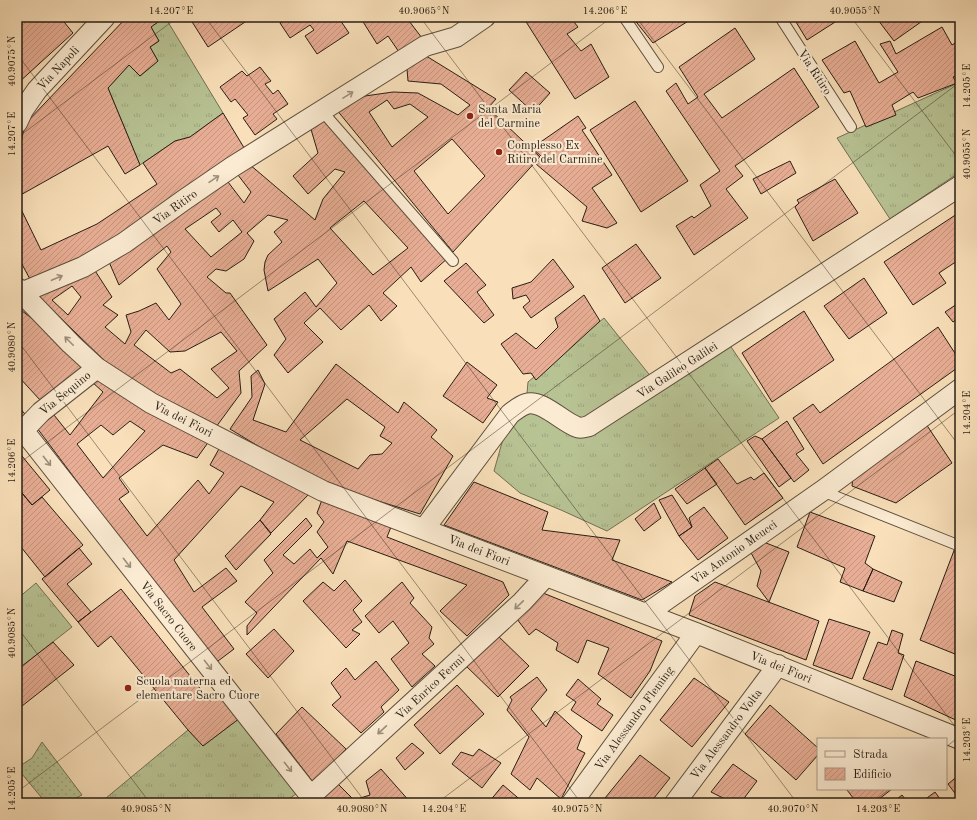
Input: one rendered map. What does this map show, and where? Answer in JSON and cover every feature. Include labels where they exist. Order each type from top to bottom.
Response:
[{"type":"street","name":"Via Ritiro","points":[[23,294],[83,267],[124,243],[232,167],[426,46],[456,37],[485,17]]},
{"type":"street","name":"Via Napoli","points":[[17,124],[22,110],[94,21]]},
{"type":"street","name":"Via Galileo Galilei","points":[[424,529],[510,414],[518,408],[532,403],[540,405],[578,428],[589,426],[960,186]]},
{"type":"street","name":"Via dei Fiori","points":[[23,294],[71,344],[97,368],[151,403],[323,491],[696,633],[960,739]]},
{"type":"street","name":"Via Sequino","points":[[20,433],[46,408],[97,368]]},
{"type":"street","name":"Via Antonio Meucci","points":[[646,614],[822,491],[960,389]]},
{"type":"street","name":"Via Sacro Cuore","points":[[20,433],[313,800]]},
{"type":"street","name":"Via Enrico Fermi","points":[[313,800],[522,602],[546,576]]},
{"type":"street","name":"Via Alessandro Fleming","points":[[572,803],[696,633]]},
{"type":"street","name":"Via Alessandro Volta","points":[[675,803],[778,666]]},
{"type":"lane","points":[[624,17],[658,67]]},
{"type":"lane","name":"Via Ritiro","points":[[780,17],[851,127]]},
{"type":"lane","points":[[322,111],[453,261]]},
{"type":"lane","points":[[822,491],[960,546]]},
{"type":"green space","points":[[165,17],[223,113],[190,137],[175,141],[140,165],[108,88],[129,65],[140,76],[158,61],[150,47],[159,41],[151,27]]},
{"type":"green space","points":[[960,82],[960,172],[890,219],[837,138]]},
{"type":"green space","points":[[604,318],[656,383],[725,338],[779,418],[607,531],[520,493],[494,471],[510,414],[526,404],[528,382]]},
{"type":"green space","points":[[36,583],[72,627],[17,670],[17,599]]},
{"type":"green space","points":[[240,718],[296,794],[283,803],[100,803],[188,730],[203,746]]},
{"type":"green space","points":[[42,742],[82,795],[66,803],[46,803],[17,768],[32,758]]},
{"type":"building","points":[[17,17],[24,17],[19,22]]},
{"type":"building","points":[[24,17],[60,17],[73,33],[17,84],[17,24]]},
{"type":"building","points":[[127,17],[165,17],[151,27],[159,41],[150,47],[158,61],[140,76],[129,65],[108,88],[140,165],[125,174],[108,146],[17,197],[17,160],[25,124]]},
{"type":"building","points":[[189,17],[246,17],[248,20],[208,47]]},
{"type":"building","points":[[290,17],[332,17],[334,20],[338,17],[349,33],[317,54],[305,36],[314,30],[310,25],[290,38],[280,23]]},
{"type":"building","points":[[360,17],[406,17],[422,38],[399,52],[388,36],[377,44]]},
{"type":"building","points":[[523,17],[570,17],[578,27],[567,34],[581,51],[591,44],[609,77],[575,99]]},
{"type":"building","points":[[687,17],[690,20],[653,43],[633,18]]},
{"type":"building","points":[[793,17],[843,17],[807,40]]},
{"type":"building","points":[[883,17],[928,17],[894,41],[878,20]]},
{"type":"building","points":[[942,27],[952,45],[960,40],[960,74],[953,77],[957,83],[918,98],[913,92],[892,105],[896,115],[866,127],[850,91],[844,93],[822,60],[855,41],[879,83],[898,72],[880,44],[890,41],[896,54]]},
{"type":"building","points":[[735,28],[755,59],[704,94],[722,118],[794,68],[819,107],[735,166],[743,176],[726,189],[748,218],[694,255],[676,226],[692,216],[694,218],[711,206],[700,185],[720,171],[666,91],[676,83],[688,104],[698,97],[679,67]]},
{"type":"building","name":"Complesso Ex Ritiro del Carmine","points":[[423,54],[496,99],[488,108],[540,157],[453,252],[336,109],[358,97],[393,92],[418,93],[458,115],[470,105],[441,84],[408,81],[407,69]],"holes":[[[387,100],[394,109],[410,104],[428,117],[392,147],[369,112]],[[452,139],[485,176],[448,214],[414,171]]]},
{"type":"building","points":[[260,67],[271,81],[265,84],[273,94],[278,90],[288,104],[273,114],[277,119],[255,135],[243,118],[248,115],[235,99],[231,102],[220,87],[242,71],[247,76]]},
{"type":"building","points":[[526,72],[550,93],[533,112],[509,90]]},
{"type":"building","points":[[635,101],[688,181],[641,212],[590,130]]},
{"type":"building","points":[[223,113],[246,151],[106,248],[31,281],[17,255],[17,201],[41,250],[97,224],[157,184],[143,163],[175,141],[190,137]]},
{"type":"building","points":[[578,116],[586,128],[582,130],[612,175],[592,188],[617,223],[607,228],[582,221],[587,207],[536,164],[542,157],[532,148]]},
{"type":"building","points":[[324,119],[449,257],[421,282],[411,267],[383,293],[397,306],[381,321],[369,305],[341,330],[320,308],[304,323],[323,342],[288,373],[274,355],[286,339],[274,319],[305,292],[316,307],[337,283],[318,259],[268,291],[264,270],[265,262],[268,255],[282,242],[274,232],[288,220],[268,215],[247,233],[254,241],[244,259],[226,271],[216,269],[207,277],[226,293],[230,293],[267,345],[239,371],[241,393],[216,427],[162,402],[115,371],[36,294],[92,266],[112,297],[103,305],[118,315],[105,327],[125,344],[131,332],[126,315],[156,303],[169,320],[181,304],[157,269],[171,252],[167,246],[119,285],[109,262],[225,178],[244,203],[251,192],[238,175],[249,164],[315,220],[323,199],[345,172],[335,169],[308,194],[293,176],[318,153],[310,126]],"holes":[[[364,201],[408,248],[373,275],[330,228]],[[216,208],[221,214],[211,222],[219,232],[233,220],[242,232],[211,257],[185,229]],[[72,286],[81,297],[68,315],[52,300]],[[146,330],[170,352],[185,351],[221,332],[237,351],[211,369],[229,388],[217,398],[180,369],[171,373],[134,345]]]},
{"type":"building","points":[[790,161],[796,173],[761,194],[753,179]]},
{"type":"building","points":[[835,179],[858,213],[813,241],[795,207],[799,203],[797,200]]},
{"type":"building","points":[[960,212],[960,259],[939,273],[946,283],[913,305],[884,262]]},
{"type":"building","points":[[636,244],[661,278],[625,303],[602,268]]},
{"type":"building","points":[[553,259],[574,287],[531,318],[523,307],[530,301],[526,295],[513,299],[512,288],[531,282]]},
{"type":"building","points":[[466,263],[486,285],[477,292],[494,315],[484,323],[444,281]]},
{"type":"building","points":[[864,278],[887,313],[849,339],[824,306]]},
{"type":"building","points":[[584,295],[600,321],[536,380],[531,373],[523,374],[501,344],[516,333],[536,349],[558,327],[555,318]]},
{"type":"building","points":[[960,302],[960,317],[953,322],[945,312]]},
{"type":"building","points":[[17,307],[43,327],[84,369],[40,400],[17,375]]},
{"type":"building","points":[[804,311],[834,360],[772,402],[742,353]]},
{"type":"building","points":[[938,327],[960,361],[960,366],[823,464],[793,418],[813,404],[820,413]]},
{"type":"building","points":[[467,362],[497,385],[487,398],[498,402],[483,423],[443,396]]},
{"type":"building","points":[[336,364],[398,413],[404,402],[437,430],[431,437],[453,456],[420,514],[317,482],[230,429],[252,397],[251,376],[258,370],[265,384],[253,420],[286,432]],"holes":[[[347,399],[385,427],[380,436],[392,443],[382,454],[370,455],[358,469],[300,440]]]},
{"type":"building","points":[[105,379],[212,437],[197,458],[163,445],[119,478],[129,492],[119,499],[147,536],[198,480],[209,494],[224,473],[210,465],[220,447],[310,493],[271,533],[260,520],[274,502],[241,486],[174,560],[194,592],[226,568],[237,581],[202,607],[234,649],[214,664],[37,428],[54,415],[70,435],[103,392],[91,381]],"holes":[[[130,421],[145,431],[103,478],[77,444],[101,425],[113,435]]]},
{"type":"building","points":[[17,405],[25,414],[17,423]]},
{"type":"building","points":[[787,421],[804,449],[796,454],[809,470],[794,482],[762,439]]},
{"type":"building","points":[[926,424],[952,463],[896,503],[852,486],[853,477]]},
{"type":"building","points":[[755,436],[762,439],[791,478],[779,487],[747,441]]},
{"type":"building","points":[[17,450],[50,490],[32,505],[17,487]]},
{"type":"building","points":[[718,459],[737,484],[751,477],[754,480],[764,473],[783,498],[745,525],[705,468]]},
{"type":"building","points":[[705,468],[717,484],[687,504],[675,489]]},
{"type":"building","points":[[474,482],[548,512],[542,530],[620,540],[612,560],[672,582],[642,600],[444,525]]},
{"type":"building","points":[[17,487],[32,505],[42,497],[83,545],[45,577],[17,542]]},
{"type":"building","points":[[325,492],[391,527],[387,537],[503,582],[509,595],[467,636],[440,611],[467,585],[347,541],[333,574],[321,558],[247,635],[247,626],[257,613],[245,602],[273,573],[264,560],[306,518],[312,526],[283,555],[294,564],[310,549],[317,558],[328,547],[317,532],[324,522],[317,513]]},
{"type":"building","points":[[672,495],[692,527],[679,536],[659,500]]},
{"type":"building","points":[[654,503],[661,518],[644,531],[635,519]]},
{"type":"building","points":[[704,507],[728,538],[698,560],[679,536],[692,527],[689,518]]},
{"type":"building","points":[[810,512],[875,536],[865,563],[873,569],[863,591],[840,582],[845,568],[797,547]]},
{"type":"building","points":[[260,520],[271,534],[236,570],[225,556]]},
{"type":"building","points":[[761,541],[789,552],[769,602],[757,586],[761,571],[750,551]]},
{"type":"building","points":[[79,548],[92,564],[67,584],[91,612],[78,622],[42,579]]},
{"type":"building","points":[[955,548],[960,551],[960,656],[920,640]]},
{"type":"building","points":[[873,569],[902,582],[894,602],[863,591]]},
{"type":"building","points":[[345,580],[362,601],[353,610],[362,622],[352,630],[360,634],[346,648],[303,601],[323,582],[334,591]]},
{"type":"building","points":[[402,582],[414,598],[410,603],[432,627],[429,638],[434,644],[422,654],[435,666],[412,687],[391,659],[409,643],[393,621],[379,633],[365,616]]},
{"type":"building","points":[[715,582],[819,621],[806,660],[689,615],[695,596]]},
{"type":"building","name":"Scuola materna ed elementare Sacro Cuore","points":[[121,589],[210,701],[218,695],[240,718],[203,746],[188,730],[111,636],[98,647],[78,622]]},
{"type":"building","points":[[543,593],[662,641],[650,671],[631,698],[598,674],[609,648],[587,640],[578,663],[556,650],[558,643],[536,629],[529,635],[517,619]]},
{"type":"building","points":[[829,619],[870,632],[852,679],[813,665]]},
{"type":"building","points":[[274,629],[294,651],[268,678],[246,654]]},
{"type":"building","points":[[892,630],[903,634],[898,653],[904,655],[892,690],[863,679],[878,642],[887,645]]},
{"type":"building","points":[[496,634],[529,666],[498,697],[465,665]]},
{"type":"building","points":[[53,642],[74,665],[17,710],[17,670]]},
{"type":"building","points":[[376,661],[399,690],[381,707],[384,712],[361,733],[332,705],[341,697],[331,683],[346,668],[355,680]]},
{"type":"building","points":[[916,661],[960,678],[960,722],[904,696]]},
{"type":"building","points":[[537,677],[547,690],[531,709],[546,727],[555,711],[582,736],[577,749],[585,753],[561,799],[537,778],[530,790],[511,774],[529,737],[507,710],[512,700],[510,697]]},
{"type":"building","points":[[694,678],[729,702],[692,747],[660,720]]},
{"type":"building","points":[[578,679],[601,699],[597,704],[613,715],[602,731],[571,710],[576,702],[566,695]]},
{"type":"building","points":[[457,685],[484,714],[440,754],[414,725]]},
{"type":"building","points":[[770,705],[817,747],[817,756],[796,780],[745,734]]},
{"type":"building","points":[[302,707],[346,749],[313,782],[276,734]]},
{"type":"building","points":[[412,743],[424,753],[405,770],[396,758]]},
{"type":"building","points":[[479,749],[501,763],[482,788],[452,764],[461,752],[473,756]]},
{"type":"building","points":[[640,755],[670,778],[650,803],[601,803]]},
{"type":"building","points":[[733,764],[757,781],[742,801],[744,803],[721,803],[725,799],[711,792]]},
{"type":"building","points":[[381,769],[411,803],[321,803],[319,800],[337,783],[354,800],[370,795],[366,781]]},
{"type":"building","points":[[960,774],[960,800],[948,784]]},
{"type":"building","points":[[503,785],[524,803],[489,802]]},
{"type":"building","points":[[847,790],[891,790],[874,803],[857,803]]},
{"type":"building","points":[[935,792],[943,803],[920,803]]},
{"type":"building","points":[[902,795],[908,803],[900,803],[897,799]]},
{"type":"building","points":[[533,799],[539,803],[530,803]]},
{"type":"place","name":"Santa Maria del Carmine","points":[[470,116]]},
{"type":"place","name":"Complesso Ex Ritiro del Carmine","points":[[499,152]]},
{"type":"place","name":"Scuola materna ed elementare Sacro Cuore","points":[[128,688]]}]
